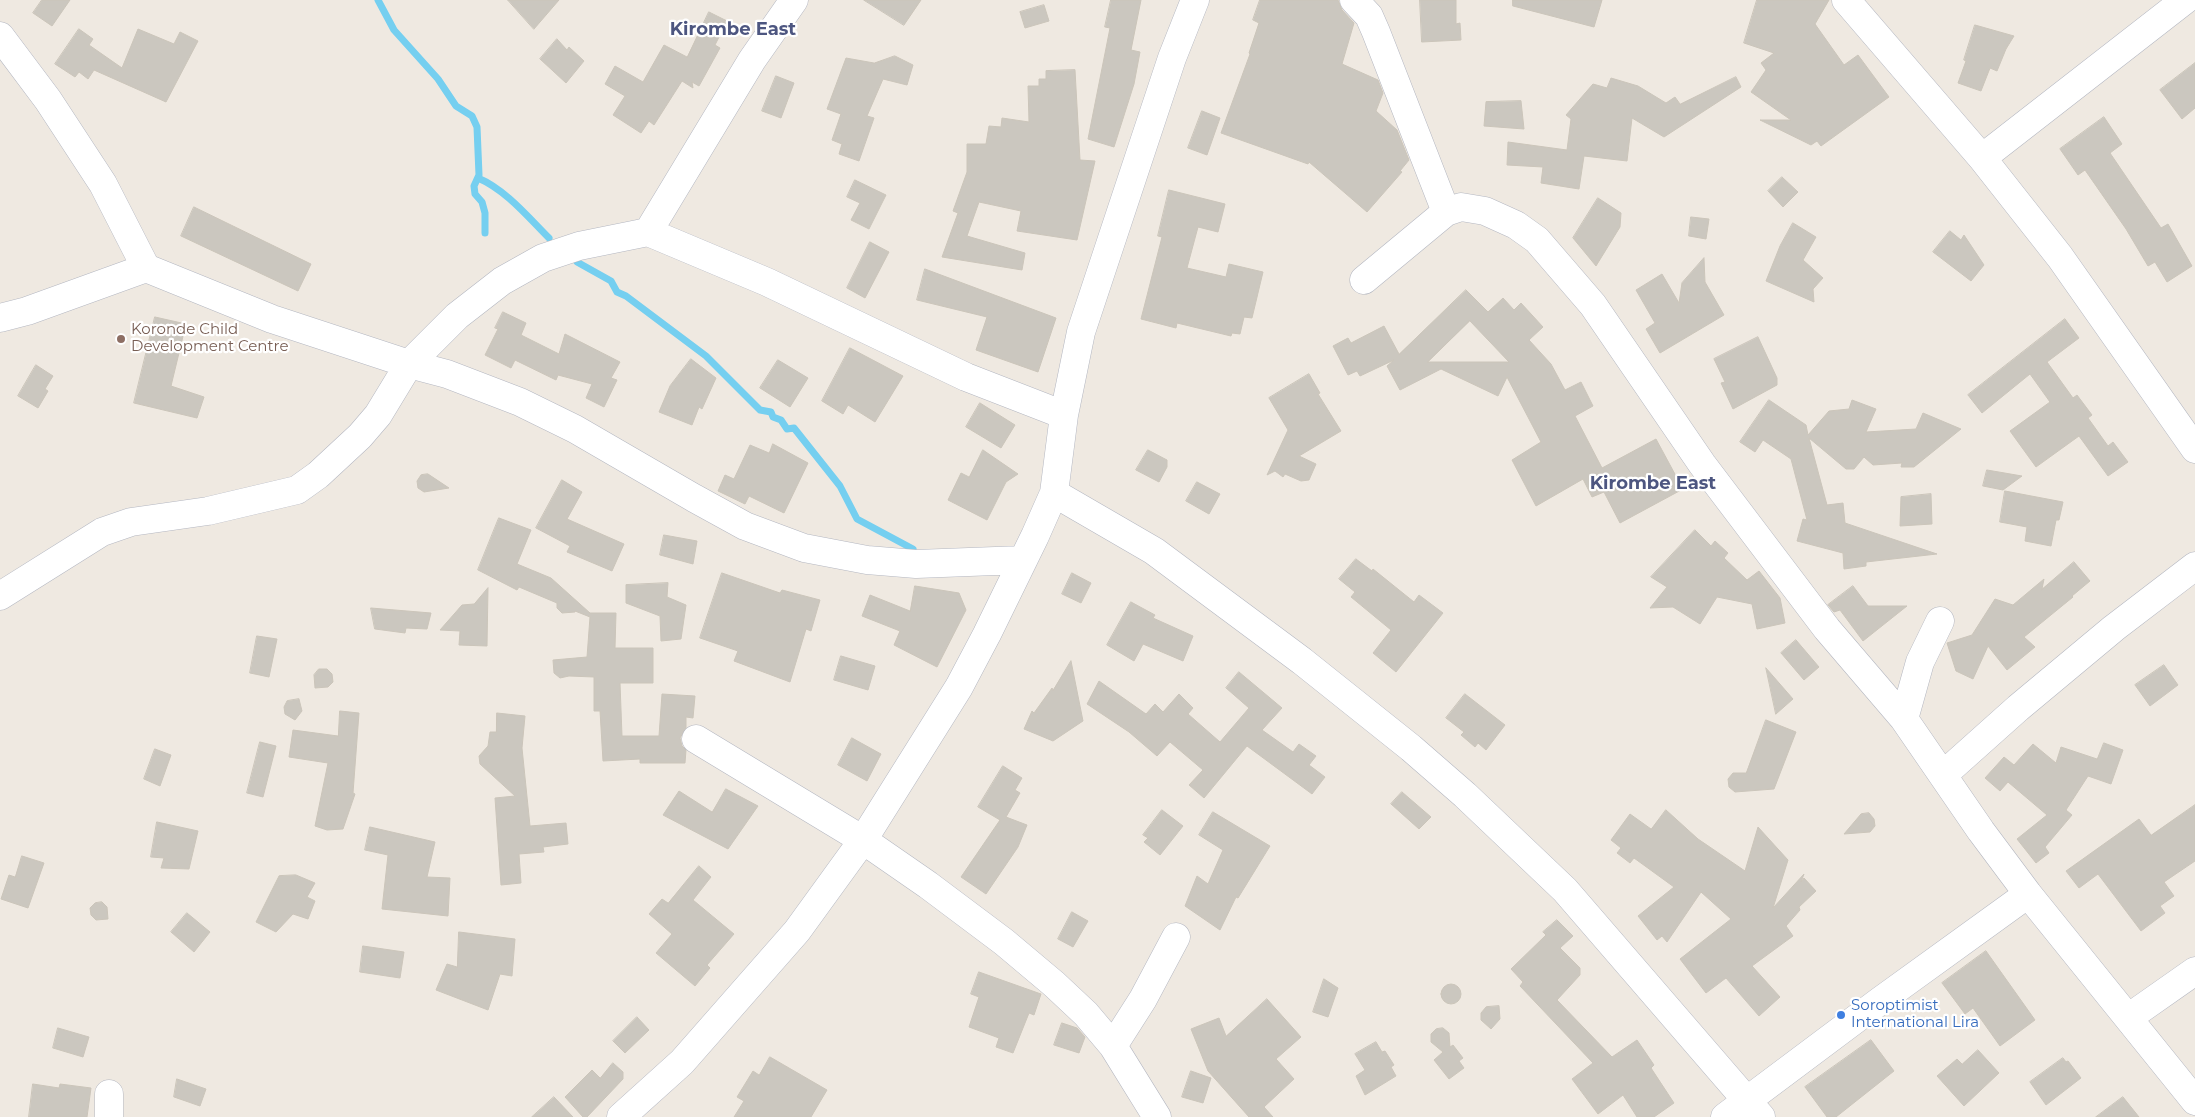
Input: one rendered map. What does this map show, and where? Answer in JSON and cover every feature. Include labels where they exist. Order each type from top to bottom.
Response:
[{"type":"street","points":[[648,232],[747,68],[794,0]]},
{"type":"street","points":[[621,1117],[682,1062],[791,938],[863,840],[959,687],[1035,536],[1054,493],[1064,415],[1081,332],[1095,285],[1172,58],[1195,0]]},
{"type":"street","points":[[1354,0],[1369,16],[1376,32],[1446,212]]},
{"type":"street","points":[[1846,0],[1982,158],[2060,257],[2195,449]]},
{"type":"street","points":[[1982,158],[2185,0]]},
{"type":"street","points":[[0,36],[48,100],[103,184],[146,268],[272,318],[409,364],[476,383],[527,405],[575,429],[745,526],[804,548],[867,560],[916,564],[1022,560]]},
{"type":"street","points":[[1364,280],[1446,212],[1461,207],[1485,211],[1516,225],[1537,240],[1593,305],[1702,464],[1827,629],[1904,719],[2028,894],[2195,1102]]},
{"type":"street","points":[[0,596],[102,532],[114,527],[131,522],[208,511],[297,490],[318,476],[360,436],[378,415],[409,364],[457,316],[502,281],[544,258],[607,238],[648,232],[767,282],[966,377],[1064,415]]},
{"type":"street","points":[[0,318],[27,311],[146,268]]},
{"type":"street","points":[[1054,493],[1154,551],[1302,661],[1411,748],[1465,795],[1565,890],[1755,1109]]},
{"type":"street","points":[[1943,775],[2018,708],[2114,628],[2195,566]]},
{"type":"street","points":[[1904,719],[1920,662],[1940,621]]},
{"type":"street","points":[[696,739],[863,840],[1018,954],[1086,1014],[1113,1046],[1157,1117]]},
{"type":"street","points":[[1725,1117],[1755,1109],[1880,1002],[2028,894]]},
{"type":"street","points":[[1113,1046],[1144,998],[1176,938]]},
{"type":"street","points":[[2128,1018],[2195,971]]},
{"type":"building","points":[[42,0],[70,0],[52,26],[33,13]]},
{"type":"building","points":[[508,0],[559,0],[534,29]]},
{"type":"building","points":[[864,0],[921,0],[904,25]]},
{"type":"building","points":[[1111,0],[1141,0],[1131,50],[1140,52],[1134,84],[1114,147],[1088,139],[1110,28],[1105,27]]},
{"type":"building","points":[[1260,0],[1338,0],[1342,10],[1354,23],[1342,64],[1378,80],[1383,93],[1376,111],[1397,130],[1409,160],[1400,171],[1402,172],[1367,212],[1309,162],[1308,164],[1221,133],[1250,54],[1259,23],[1253,20]]},
{"type":"building","points":[[1420,0],[1456,0],[1456,24],[1460,23],[1461,40],[1422,42]]},
{"type":"building","points":[[1513,0],[1602,0],[1594,27],[1513,6]]},
{"type":"building","points":[[1757,0],[1829,0],[1815,24],[1844,65],[1858,55],[1889,97],[1821,146],[1817,141],[1811,145],[1760,120],[1791,120],[1751,92],[1766,70],[1761,63],[1774,53],[1744,43]]},
{"type":"building","points":[[1044,5],[1049,21],[1025,28],[1020,12]]},
{"type":"building","points":[[709,12],[727,21],[715,45],[720,48],[699,86],[692,82],[693,88],[682,81],[654,125],[649,121],[641,133],[613,115],[625,96],[605,84],[615,66],[643,82],[664,45],[687,57]]},
{"type":"building","points":[[1975,25],[2014,36],[2006,49],[1997,71],[1990,68],[1981,91],[1958,83]]},
{"type":"building","points":[[79,29],[93,39],[89,45],[122,68],[138,29],[174,44],[180,32],[198,41],[166,102],[94,70],[88,79],[79,72],[75,77],[55,64]]},
{"type":"building","points":[[557,39],[567,50],[569,47],[584,61],[566,83],[540,59]]},
{"type":"building","points":[[895,56],[913,65],[907,85],[883,79],[867,116],[874,118],[859,161],[839,154],[842,144],[832,140],[841,114],[827,109],[846,58],[874,63]]},
{"type":"building","points":[[2195,63],[2195,108],[2182,119],[2160,90]]},
{"type":"building","points":[[1075,70],[1080,160],[1095,161],[1077,240],[1017,231],[1021,211],[979,202],[967,236],[1025,253],[1022,270],[942,257],[958,213],[953,211],[967,172],[967,144],[986,144],[989,126],[1001,127],[1002,118],[1029,122],[1028,86],[1039,86],[1039,79],[1046,79],[1046,71]]},
{"type":"building","points":[[776,76],[794,83],[781,118],[762,111]]},
{"type":"building","points":[[1736,77],[1741,87],[1664,137],[1632,118],[1627,161],[1584,156],[1579,189],[1541,183],[1543,167],[1507,165],[1508,142],[1567,150],[1571,119],[1566,115],[1593,84],[1607,88],[1611,78],[1638,86],[1666,103],[1675,97],[1680,104]]},
{"type":"building","points":[[1521,101],[1524,129],[1484,126],[1486,102]]},
{"type":"building","points":[[1202,111],[1220,118],[1207,155],[1188,148]]},
{"type":"building","points":[[2104,117],[2122,144],[2110,153],[2161,228],[2168,224],[2192,266],[2167,282],[2155,262],[2148,266],[2126,229],[2085,170],[2078,175],[2060,149]]},
{"type":"building","points":[[1782,177],[1798,192],[1783,207],[1768,191]]},
{"type":"building","points":[[855,180],[886,195],[869,229],[851,220],[860,203],[847,197]]},
{"type":"building","points":[[1169,190],[1225,204],[1218,232],[1198,227],[1187,268],[1226,277],[1229,264],[1263,272],[1252,318],[1244,317],[1240,334],[1232,333],[1231,336],[1177,323],[1176,328],[1141,319],[1162,237],[1158,236]]},
{"type":"building","points":[[1598,198],[1621,213],[1620,227],[1596,266],[1573,238]]},
{"type":"building","points":[[194,207],[311,264],[298,291],[181,236]]},
{"type":"building","points":[[1691,217],[1709,219],[1706,239],[1689,236]]},
{"type":"building","points":[[1793,223],[1816,237],[1803,260],[1823,278],[1813,289],[1814,302],[1766,281],[1780,246]]},
{"type":"building","points":[[1950,231],[1961,240],[1964,235],[1984,265],[1971,281],[1933,252]]},
{"type":"building","points":[[870,242],[889,252],[865,298],[847,288]]},
{"type":"building","points":[[1704,258],[1705,282],[1724,315],[1660,353],[1646,329],[1655,323],[1636,290],[1662,274],[1679,303],[1682,283]]},
{"type":"building","points":[[925,269],[1056,318],[1038,372],[976,350],[987,317],[917,300]]},
{"type":"building","points":[[1466,290],[1488,312],[1503,298],[1514,310],[1521,303],[1543,327],[1529,340],[1551,364],[1565,390],[1581,382],[1593,406],[1575,416],[1602,468],[1656,439],[1683,489],[1620,523],[1604,492],[1592,497],[1583,479],[1536,506],[1512,460],[1541,442],[1507,377],[1498,396],[1441,369],[1400,390],[1387,366],[1394,360],[1360,376],[1357,371],[1348,375],[1333,346],[1348,338],[1351,343],[1384,326],[1399,354]],"holes":[[[1470,321],[1509,362],[1428,362]]]},
{"type":"building","points":[[503,312],[526,323],[521,335],[559,354],[565,334],[620,362],[611,378],[617,380],[604,407],[586,398],[592,384],[558,375],[556,380],[515,360],[511,368],[485,355],[498,329],[495,328]]},
{"type":"building","points":[[155,317],[186,324],[171,386],[204,397],[197,418],[134,403]]},
{"type":"building","points":[[2065,319],[2079,338],[2047,362],[2073,398],[2077,395],[2092,415],[2088,418],[2108,446],[2113,442],[2128,462],[2108,476],[2079,436],[2036,467],[2010,431],[2050,402],[2030,374],[1982,413],[1968,395]]},
{"type":"building","points":[[1758,337],[1777,378],[1777,385],[1733,409],[1721,383],[1725,382],[1714,359]]},
{"type":"building","points":[[850,348],[903,376],[875,422],[848,405],[843,414],[822,401]]},
{"type":"building","points":[[691,359],[716,378],[702,409],[699,407],[692,425],[659,412],[670,386]]},
{"type":"building","points":[[778,360],[808,378],[790,407],[760,388]]},
{"type":"building","points":[[36,365],[53,376],[45,389],[48,391],[38,408],[18,396]]},
{"type":"building","points":[[1309,374],[1320,393],[1318,394],[1341,431],[1299,456],[1316,464],[1309,480],[1301,481],[1285,474],[1283,477],[1275,471],[1267,475],[1288,430],[1269,398]]},
{"type":"building","points":[[1769,400],[1806,425],[1808,435],[1829,411],[1849,409],[1852,400],[1876,409],[1866,432],[1916,429],[1923,413],[1961,429],[1914,467],[1901,467],[1902,463],[1873,465],[1864,457],[1854,469],[1846,469],[1809,438],[1827,505],[1843,503],[1845,523],[1937,554],[1866,562],[1866,566],[1844,569],[1843,553],[1797,541],[1803,519],[1807,520],[1791,459],[1763,440],[1755,452],[1740,442]]},
{"type":"building","points":[[980,403],[1015,425],[1001,448],[966,427]]},
{"type":"building","points":[[773,444],[808,463],[784,513],[749,496],[745,504],[718,491],[725,475],[734,479],[750,445],[769,453]]},
{"type":"building","points":[[983,450],[1018,474],[1006,482],[987,520],[948,500],[961,473],[969,477]]},
{"type":"building","points":[[1148,450],[1167,460],[1167,467],[1159,482],[1136,470]]},
{"type":"building","points":[[1987,470],[2022,476],[2003,490],[1983,486]]},
{"type":"building","points":[[428,474],[449,488],[424,492],[418,488],[417,481],[421,475]]},
{"type":"building","points":[[562,480],[582,492],[567,519],[624,544],[612,571],[567,552],[570,546],[536,528]]},
{"type":"building","points":[[1197,482],[1220,494],[1209,514],[1186,501]]},
{"type":"building","points":[[2005,491],[2063,502],[2059,520],[2056,520],[2051,546],[2025,541],[2027,527],[2000,522]]},
{"type":"building","points":[[1931,494],[1932,524],[1900,526],[1901,497]]},
{"type":"building","points":[[499,518],[531,530],[517,564],[551,578],[590,613],[616,613],[615,648],[653,648],[653,683],[620,683],[622,736],[659,736],[662,694],[695,696],[693,718],[686,717],[686,728],[680,738],[682,746],[686,750],[685,763],[640,763],[640,759],[603,761],[600,711],[594,711],[594,677],[569,676],[560,678],[554,673],[553,660],[587,657],[590,617],[575,611],[562,613],[557,608],[557,603],[519,587],[517,590],[478,570]]},
{"type":"building","points":[[1695,530],[1711,546],[1715,541],[1728,553],[1724,558],[1747,580],[1759,571],[1780,598],[1785,623],[1757,629],[1752,604],[1717,597],[1700,624],[1673,607],[1650,608],[1667,587],[1651,577]]},
{"type":"building","points":[[664,535],[697,541],[693,564],[660,555]]},
{"type":"building","points":[[1356,559],[1372,571],[1373,569],[1414,602],[1419,595],[1443,613],[1396,672],[1373,653],[1391,630],[1351,597],[1355,592],[1339,579]]},
{"type":"building","points":[[2074,562],[2090,581],[2024,637],[2035,647],[2007,670],[1988,646],[1973,679],[1956,671],[1947,643],[1972,635],[1995,599],[2013,605],[2044,579],[2042,589]]},
{"type":"building","points":[[722,573],[780,593],[782,590],[820,600],[811,631],[806,629],[790,682],[734,661],[738,651],[700,638]]},
{"type":"building","points":[[1072,573],[1091,583],[1081,603],[1062,594]]},
{"type":"building","points":[[668,583],[667,597],[686,605],[681,639],[661,641],[660,616],[626,603],[626,585]]},
{"type":"building","points":[[915,586],[959,593],[966,610],[937,667],[894,645],[900,631],[862,616],[870,595],[910,611]]},
{"type":"building","points":[[1853,586],[1868,606],[1907,606],[1863,641],[1840,610],[1834,612],[1828,605]]},
{"type":"building","points":[[488,588],[487,646],[459,645],[460,631],[440,630],[462,605],[474,604]]},
{"type":"building","points":[[1131,602],[1155,615],[1153,618],[1193,636],[1183,661],[1143,644],[1134,661],[1107,645]]},
{"type":"building","points":[[371,608],[431,613],[427,629],[406,628],[405,633],[375,629]]},
{"type":"building","points":[[257,636],[277,639],[269,677],[250,673]]},
{"type":"building","points":[[1796,640],[1819,667],[1804,680],[1781,653]]},
{"type":"building","points":[[841,656],[875,666],[868,690],[834,680]]},
{"type":"building","points":[[1071,661],[1083,721],[1053,741],[1024,729],[1032,711],[1034,713],[1052,688],[1053,690]]},
{"type":"building","points":[[2164,665],[2178,685],[2150,706],[2135,685]]},
{"type":"building","points":[[1766,668],[1793,699],[1776,714]]},
{"type":"building","points":[[319,669],[327,669],[332,674],[333,682],[328,687],[315,688],[314,675]]},
{"type":"building","points":[[1239,672],[1282,708],[1262,730],[1293,752],[1299,744],[1316,756],[1309,765],[1325,777],[1312,794],[1247,746],[1204,798],[1189,785],[1203,770],[1170,742],[1157,756],[1129,732],[1087,704],[1099,681],[1146,714],[1155,704],[1163,712],[1179,694],[1193,708],[1188,714],[1220,742],[1249,708],[1226,688]]},
{"type":"building","points":[[1465,694],[1505,725],[1486,750],[1478,743],[1475,747],[1461,735],[1464,732],[1446,718]]},
{"type":"building","points":[[299,699],[302,711],[295,720],[285,714],[284,707],[287,701]]},
{"type":"building","points":[[340,711],[359,713],[353,793],[355,794],[343,829],[327,830],[315,826],[328,763],[289,757],[293,730],[338,736]]},
{"type":"building","points":[[497,713],[525,716],[522,748],[530,826],[566,823],[568,844],[543,847],[544,852],[519,854],[521,883],[501,885],[495,798],[515,796],[480,764],[479,756],[488,746],[490,732],[496,732]]},
{"type":"building","points":[[1766,720],[1796,732],[1774,789],[1735,792],[1729,787],[1728,779],[1733,773],[1746,773]]},
{"type":"building","points":[[852,738],[881,754],[867,781],[838,765]]},
{"type":"building","points":[[260,742],[276,746],[263,797],[247,793]]},
{"type":"building","points":[[2104,743],[2123,750],[2111,784],[2088,776],[2066,810],[2072,815],[2045,847],[2049,853],[2036,863],[2017,839],[2047,815],[2008,782],[2000,791],[1985,778],[2004,757],[2014,765],[2033,744],[2056,763],[2061,747],[2097,759]]},
{"type":"building","points":[[155,749],[171,755],[160,786],[144,779]]},
{"type":"building","points":[[1003,766],[1022,778],[1015,790],[1020,793],[1006,817],[1027,825],[1018,847],[986,894],[961,877],[1000,820],[978,807]]},
{"type":"building","points":[[726,789],[758,806],[728,849],[663,815],[679,791],[712,812]]},
{"type":"building","points":[[1402,792],[1431,817],[1419,829],[1391,804]]},
{"type":"building","points":[[2195,805],[2195,861],[2164,882],[2174,896],[2160,906],[2165,913],[2141,931],[2098,874],[2079,888],[2066,871],[2139,819],[2151,835]]},
{"type":"building","points":[[1162,810],[1183,826],[1160,855],[1144,842],[1148,838],[1143,835]]},
{"type":"building","points":[[1666,810],[1698,839],[1745,871],[1758,827],[1788,860],[1773,908],[1804,874],[1801,882],[1804,878],[1816,891],[1799,907],[1800,910],[1786,926],[1793,936],[1752,966],[1780,997],[1759,1016],[1726,978],[1706,993],[1680,959],[1731,919],[1701,892],[1667,942],[1662,936],[1657,940],[1638,916],[1674,887],[1634,858],[1630,863],[1617,853],[1621,848],[1611,840],[1630,814],[1651,829]]},
{"type":"building","points":[[1213,812],[1270,846],[1238,898],[1236,897],[1220,930],[1185,906],[1197,876],[1208,884],[1223,850],[1199,835]]},
{"type":"building","points":[[1869,813],[1874,819],[1875,826],[1870,832],[1844,834],[1861,814]]},
{"type":"building","points":[[157,822],[198,831],[189,869],[161,868],[164,858],[151,857]]},
{"type":"building","points":[[370,827],[435,842],[427,877],[450,878],[448,916],[382,909],[388,855],[365,850]]},
{"type":"building","points":[[22,856],[44,863],[28,908],[1,899],[9,875],[15,877]]},
{"type":"building","points":[[699,866],[711,877],[693,900],[734,934],[707,965],[710,968],[695,986],[656,953],[672,934],[649,914],[662,899],[668,903]]},
{"type":"building","points":[[296,875],[315,883],[307,897],[315,901],[308,919],[293,914],[276,932],[256,922],[279,876]]},
{"type":"building","points":[[102,902],[107,907],[108,919],[96,920],[91,915],[90,908],[95,903]]},
{"type":"building","points":[[1072,912],[1088,921],[1073,947],[1058,939]]},
{"type":"building","points":[[187,913],[210,932],[194,952],[171,932]]},
{"type":"building","points":[[1557,920],[1573,936],[1560,948],[1580,968],[1580,975],[1557,1000],[1612,1057],[1637,1040],[1654,1065],[1651,1068],[1674,1103],[1654,1117],[1637,1117],[1623,1095],[1598,1114],[1572,1079],[1593,1063],[1520,986],[1523,982],[1511,969],[1546,935],[1543,932]]},
{"type":"building","points":[[459,932],[515,939],[512,976],[500,974],[488,1010],[436,990],[447,964],[457,967]]},
{"type":"building","points":[[363,946],[404,952],[400,978],[360,972]]},
{"type":"building","points":[[1986,951],[2035,1020],[2000,1046],[1973,1008],[1965,1014],[1942,983]]},
{"type":"building","points":[[979,972],[1041,994],[1034,1015],[1029,1013],[1013,1053],[996,1047],[999,1038],[969,1027],[979,997],[971,994]]},
{"type":"building","points":[[1324,979],[1338,988],[1328,1017],[1313,1012]]},
{"type":"building","points":[[1451,984],[1458,987],[1461,994],[1458,1001],[1451,1004],[1444,1001],[1441,994],[1444,987]]},
{"type":"building","points":[[1267,999],[1301,1037],[1276,1059],[1294,1079],[1264,1107],[1273,1117],[1249,1117],[1208,1071],[1191,1029],[1219,1018],[1226,1036]]},
{"type":"building","points":[[1499,1006],[1500,1019],[1491,1029],[1481,1020],[1481,1013],[1486,1007]]},
{"type":"building","points":[[637,1017],[649,1030],[625,1053],[613,1041]]},
{"type":"building","points":[[1062,1023],[1077,1028],[1085,1037],[1079,1053],[1054,1045]]},
{"type":"building","points":[[58,1028],[89,1037],[83,1057],[53,1048]]},
{"type":"building","points":[[1443,1028],[1449,1033],[1450,1047],[1453,1045],[1463,1058],[1459,1061],[1464,1068],[1449,1079],[1434,1060],[1443,1052],[1431,1042],[1431,1034],[1436,1029]]},
{"type":"building","points":[[1871,1040],[1894,1071],[1836,1117],[1827,1117],[1805,1087]]},
{"type":"building","points":[[1376,1042],[1382,1052],[1385,1051],[1394,1065],[1391,1067],[1396,1076],[1365,1095],[1356,1076],[1365,1070],[1355,1054]]},
{"type":"building","points":[[1978,1050],[1999,1073],[1964,1106],[1937,1076],[1957,1059],[1962,1064]]},
{"type":"building","points":[[770,1057],[827,1090],[811,1117],[734,1117],[744,1101],[737,1097],[753,1071],[759,1075]]},
{"type":"building","points":[[2063,1058],[2066,1062],[2068,1061],[2081,1078],[2046,1105],[2030,1082]]},
{"type":"building","points":[[613,1063],[623,1072],[623,1079],[587,1117],[583,1117],[565,1097],[592,1070],[600,1078]]},
{"type":"building","points":[[1191,1071],[1211,1078],[1203,1103],[1182,1097]]},
{"type":"building","points":[[177,1079],[206,1089],[200,1106],[174,1097]]},
{"type":"building","points":[[33,1084],[59,1088],[60,1084],[91,1088],[87,1117],[29,1117]]},
{"type":"building","points":[[554,1097],[573,1117],[532,1117]]},
{"type":"building","points":[[2123,1097],[2139,1117],[2096,1117]]},
{"type":"waterway","points":[[378,0],[394,30],[438,79],[456,106],[472,116],[477,127],[479,175],[474,186],[475,194],[482,202],[485,213],[485,233]]},
{"type":"waterway","points":[[478,178],[498,189],[549,238]]},
{"type":"waterway","points":[[577,262],[611,281],[617,292],[626,296],[706,356],[760,410],[771,412],[773,417],[781,420],[787,429],[794,428],[840,486],[857,519],[913,549]]},
{"type":"place","name":"Koronde Child Development Centre","points":[[121,339]]},
{"type":"place","name":"Soroptimist International Lira","points":[[1841,1015]]},
{"type":"district","name":"Kirombe East","points":[[733,30]]},
{"type":"district","name":"Kirombe East","points":[[1653,484]]}]
